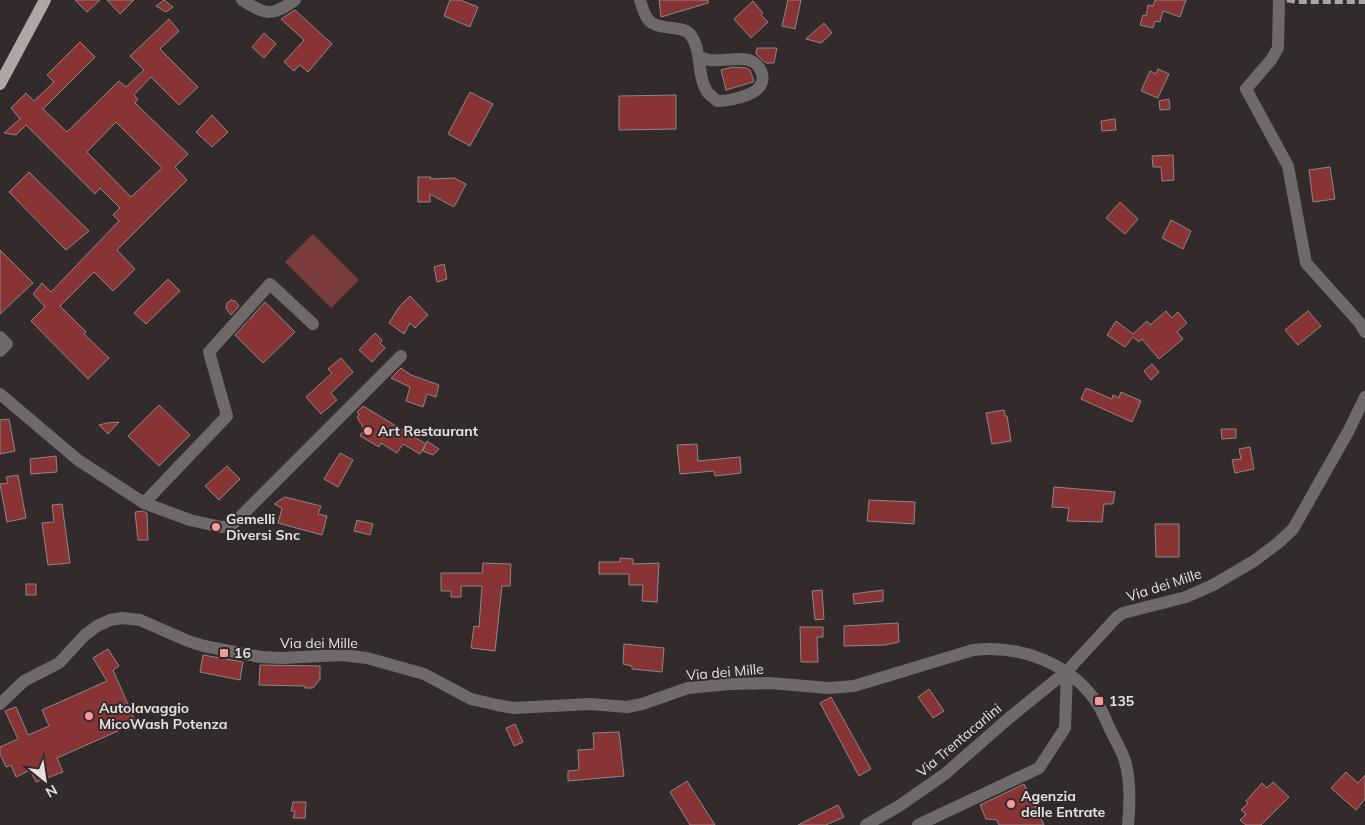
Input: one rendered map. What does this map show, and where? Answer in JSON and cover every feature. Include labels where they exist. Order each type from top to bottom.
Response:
[{"type":"main road","points":[[0,84],[45,0]]},
{"type":"street","points":[[242,0],[262,12],[270,14],[294,0]]},
{"type":"street","points":[[640,0],[647,18],[651,22],[686,32],[690,35],[698,55],[700,73],[708,92],[717,100],[732,100],[752,93],[761,86],[763,76],[760,68],[750,60],[712,60],[698,55]]},
{"type":"street","points":[[1279,0],[1278,48],[1271,60],[1246,89],[1288,166],[1306,263],[1359,322],[1365,332]]},
{"type":"street","points":[[144,503],[227,416],[209,352],[270,284],[313,324]]},
{"type":"street","points":[[0,337],[7,344],[0,351]]},
{"type":"street","points":[[0,394],[78,460],[144,503],[190,520],[221,527],[231,526],[401,356]]},
{"type":"street","name":"Via dei Mille","points":[[0,704],[24,682],[58,663],[86,635],[98,626],[110,620],[122,618],[140,620],[188,642],[261,657],[282,658],[342,655],[367,658],[424,674],[471,698],[514,708],[590,704],[627,707],[642,704],[688,688],[730,684],[769,683],[829,688],[854,686],[973,650],[987,648],[1044,659],[1067,671],[1117,617],[1123,613],[1186,597],[1213,585],[1254,561],[1288,534],[1293,529],[1365,397]]},
{"type":"street","points":[[918,825],[1039,768],[1065,728],[1067,671]]},
{"type":"street","points":[[1067,671],[1099,705],[1125,760],[1130,802],[1128,825]]},
{"type":"street","name":"Via Trentacarlini","points":[[866,825],[933,784],[1067,671]]},
{"type":"shaded area","points":[[313,234],[359,280],[331,308],[285,262]]},
{"type":"building","points":[[75,0],[100,0],[87,12]]},
{"type":"building","points":[[107,0],[134,0],[120,14]]},
{"type":"building","points":[[164,0],[173,7],[166,12],[156,6]]},
{"type":"building","points":[[450,0],[460,0],[478,7],[470,27],[444,16]]},
{"type":"building","points":[[659,0],[708,0],[708,3],[661,17]]},
{"type":"building","points":[[788,0],[801,0],[795,29],[782,26]]},
{"type":"building","points":[[1155,0],[1186,0],[1180,17],[1163,11],[1160,22],[1155,21],[1153,28],[1140,25],[1143,15],[1146,16],[1148,5],[1153,6]]},
{"type":"building","points":[[753,1],[763,13],[761,15],[768,22],[751,38],[734,19]]},
{"type":"building","points":[[295,10],[332,44],[308,72],[300,65],[294,71],[284,62],[304,40],[281,19]]},
{"type":"building","points":[[169,19],[179,31],[160,49],[198,87],[179,105],[151,77],[134,95],[138,99],[135,103],[188,154],[175,167],[187,180],[117,250],[135,269],[113,291],[94,272],[60,306],[86,332],[84,334],[109,358],[88,379],[31,321],[45,307],[33,294],[42,283],[51,292],[119,221],[113,215],[120,208],[100,188],[95,194],[26,125],[16,135],[4,133],[20,119],[11,108],[26,93],[34,101],[54,82],[47,75],[80,42],[95,57],[43,109],[67,132],[119,81],[126,87],[144,70],[130,56]],"holes":[[[116,122],[162,168],[131,197],[87,152]]]},
{"type":"building","points":[[824,23],[832,33],[821,43],[806,39]]},
{"type":"building","points":[[264,33],[276,44],[264,58],[252,47]]},
{"type":"building","points":[[757,48],[777,48],[774,63],[766,63],[756,54]]},
{"type":"building","points":[[733,67],[750,70],[754,81],[726,90],[721,70]]},
{"type":"building","points":[[1158,69],[1169,74],[1158,98],[1141,91],[1150,71],[1156,74]]},
{"type":"building","points":[[470,92],[493,104],[470,146],[448,134]]},
{"type":"building","points":[[676,95],[676,129],[619,130],[619,96]]},
{"type":"building","points":[[1169,99],[1170,109],[1160,110],[1159,101]]},
{"type":"building","points":[[212,115],[228,132],[212,147],[196,132]]},
{"type":"building","points":[[1115,119],[1116,130],[1102,131],[1101,121]]},
{"type":"building","points":[[1173,155],[1174,180],[1162,181],[1161,167],[1153,167],[1152,156]]},
{"type":"building","points":[[1330,167],[1335,199],[1313,202],[1309,170]]},
{"type":"building","points":[[29,172],[89,231],[66,250],[9,192]]},
{"type":"building","points":[[418,177],[431,177],[430,179],[454,178],[466,184],[454,207],[430,194],[430,202],[418,202]]},
{"type":"building","points":[[1120,202],[1138,219],[1125,234],[1106,218]]},
{"type":"building","points":[[1171,220],[1191,231],[1183,249],[1162,238]]},
{"type":"building","points":[[0,250],[33,283],[0,314]]},
{"type":"building","points":[[444,264],[447,279],[437,282],[434,267]]},
{"type":"building","points":[[168,279],[180,291],[146,324],[134,313]]},
{"type":"building","points":[[410,296],[428,315],[415,328],[410,323],[404,334],[389,323],[399,307]]},
{"type":"building","points":[[231,300],[235,301],[239,306],[231,315],[226,308],[227,303]]},
{"type":"building","points":[[265,302],[295,332],[263,363],[235,335]]},
{"type":"building","points":[[1166,311],[1172,318],[1178,312],[1187,323],[1177,332],[1183,339],[1159,359],[1142,339],[1139,342],[1133,337],[1125,347],[1107,335],[1116,321],[1133,334],[1147,321],[1150,325]]},
{"type":"building","points":[[1308,311],[1321,326],[1298,345],[1285,330]]},
{"type":"building","points":[[375,333],[382,340],[380,343],[385,348],[372,362],[359,350]]},
{"type":"building","points":[[341,358],[353,372],[331,393],[337,400],[321,414],[306,397],[332,373],[328,369]]},
{"type":"building","points":[[1152,364],[1159,372],[1151,380],[1144,371]]},
{"type":"building","points":[[401,368],[411,375],[439,385],[436,397],[427,394],[423,407],[406,401],[410,387],[391,378]]},
{"type":"building","points":[[1086,388],[1112,399],[1113,395],[1119,398],[1121,392],[1141,401],[1132,422],[1081,399]]},
{"type":"building","points":[[159,405],[190,435],[159,466],[128,436]]},
{"type":"building","points":[[363,406],[426,444],[427,441],[439,449],[433,455],[423,451],[425,445],[420,454],[403,444],[397,453],[381,443],[379,447],[360,436],[364,429],[357,417],[359,415],[357,412]]},
{"type":"building","points":[[1004,410],[1005,416],[1007,416],[1011,441],[992,444],[986,413]]},
{"type":"building","points":[[9,419],[15,451],[0,454],[0,420]]},
{"type":"building","points":[[119,422],[108,434],[99,425],[107,423]]},
{"type":"building","points":[[1221,429],[1236,429],[1236,438],[1222,439]]},
{"type":"building","points":[[697,444],[698,461],[740,457],[741,473],[715,476],[714,471],[680,474],[677,445]]},
{"type":"building","points":[[1250,447],[1254,469],[1235,473],[1232,460],[1241,459],[1239,449]]},
{"type":"building","points":[[340,453],[353,460],[338,487],[324,479]]},
{"type":"building","points":[[56,456],[57,472],[31,474],[30,459]]},
{"type":"building","points":[[227,466],[240,479],[219,500],[205,486]]},
{"type":"building","points":[[18,475],[26,518],[7,522],[0,484],[8,483],[6,477]]},
{"type":"building","points":[[1054,487],[1115,492],[1113,504],[1104,504],[1102,522],[1067,521],[1069,508],[1052,507]]},
{"type":"building","points":[[285,497],[321,506],[318,514],[327,516],[322,535],[278,523],[282,508],[274,504]]},
{"type":"building","points":[[869,500],[915,502],[914,524],[867,521]]},
{"type":"building","points":[[62,504],[70,563],[48,565],[42,523],[54,522],[52,505]]},
{"type":"building","points":[[143,511],[147,513],[148,540],[138,540],[135,512]]},
{"type":"building","points":[[357,520],[373,524],[370,535],[354,531]]},
{"type":"building","points":[[1155,524],[1179,524],[1179,557],[1156,557]]},
{"type":"building","points":[[620,558],[633,559],[633,564],[659,563],[657,602],[642,601],[643,585],[629,585],[629,574],[599,574],[599,562],[620,562]]},
{"type":"building","points":[[483,563],[511,564],[510,586],[502,586],[495,651],[471,648],[474,626],[479,627],[482,586],[461,586],[461,597],[451,597],[451,591],[441,591],[441,573],[482,573]]},
{"type":"building","points":[[26,584],[36,584],[36,595],[26,595]]},
{"type":"building","points":[[822,590],[824,619],[815,620],[812,591]]},
{"type":"building","points":[[883,590],[883,601],[854,604],[853,594]]},
{"type":"building","points":[[898,623],[899,642],[885,645],[844,646],[844,626]]},
{"type":"building","points":[[800,627],[823,627],[823,637],[817,637],[818,662],[801,662]]},
{"type":"building","points":[[624,644],[664,648],[662,672],[632,669],[632,666],[623,664]]},
{"type":"building","points":[[108,649],[119,666],[113,670],[136,723],[57,758],[63,772],[36,782],[30,770],[16,777],[11,765],[6,767],[0,754],[0,747],[18,739],[5,711],[16,707],[28,735],[49,726],[42,710],[107,681],[93,658]]},
{"type":"building","points":[[203,655],[243,662],[240,680],[200,672]]},
{"type":"building","points":[[260,665],[320,666],[320,679],[313,688],[305,688],[305,686],[259,685]]},
{"type":"building","points":[[929,689],[944,711],[933,718],[918,697]]},
{"type":"building","points":[[831,697],[871,769],[859,776],[820,703]]},
{"type":"building","points":[[515,724],[523,742],[514,746],[506,728]]},
{"type":"building","points":[[619,732],[624,776],[568,781],[568,771],[579,770],[578,750],[594,749],[593,733]]},
{"type":"building","points":[[1346,772],[1358,783],[1365,775],[1365,799],[1356,810],[1331,788]]},
{"type":"building","points":[[687,781],[715,825],[690,825],[670,792]]},
{"type":"building","points":[[1273,782],[1289,797],[1261,825],[1246,825],[1240,820],[1246,814],[1241,810],[1248,803],[1246,801],[1262,783],[1267,788]]},
{"type":"building","name":"Agenzia delle Entrate","points":[[1024,784],[1044,825],[999,825],[997,820],[986,819],[980,805]]},
{"type":"building","points":[[293,802],[306,802],[305,818],[293,818],[295,811],[291,811]]},
{"type":"building","points":[[838,805],[844,817],[826,825],[798,825]]},
{"type":"railway","points":[[1287,0],[1296,2],[1365,2]]},
{"type":"place","name":"Art Restaurant","points":[[368,431]]},
{"type":"place","name":"Gemelli Diversi Snc","points":[[216,527]]},
{"type":"place","name":"16","points":[[224,653]]},
{"type":"place","name":"135","points":[[1099,701]]},
{"type":"place","name":"Autolavaggio MicoWash Potenza","points":[[89,716]]},
{"type":"place","name":"Agenzia delle Entrate","points":[[1011,804]]}]
